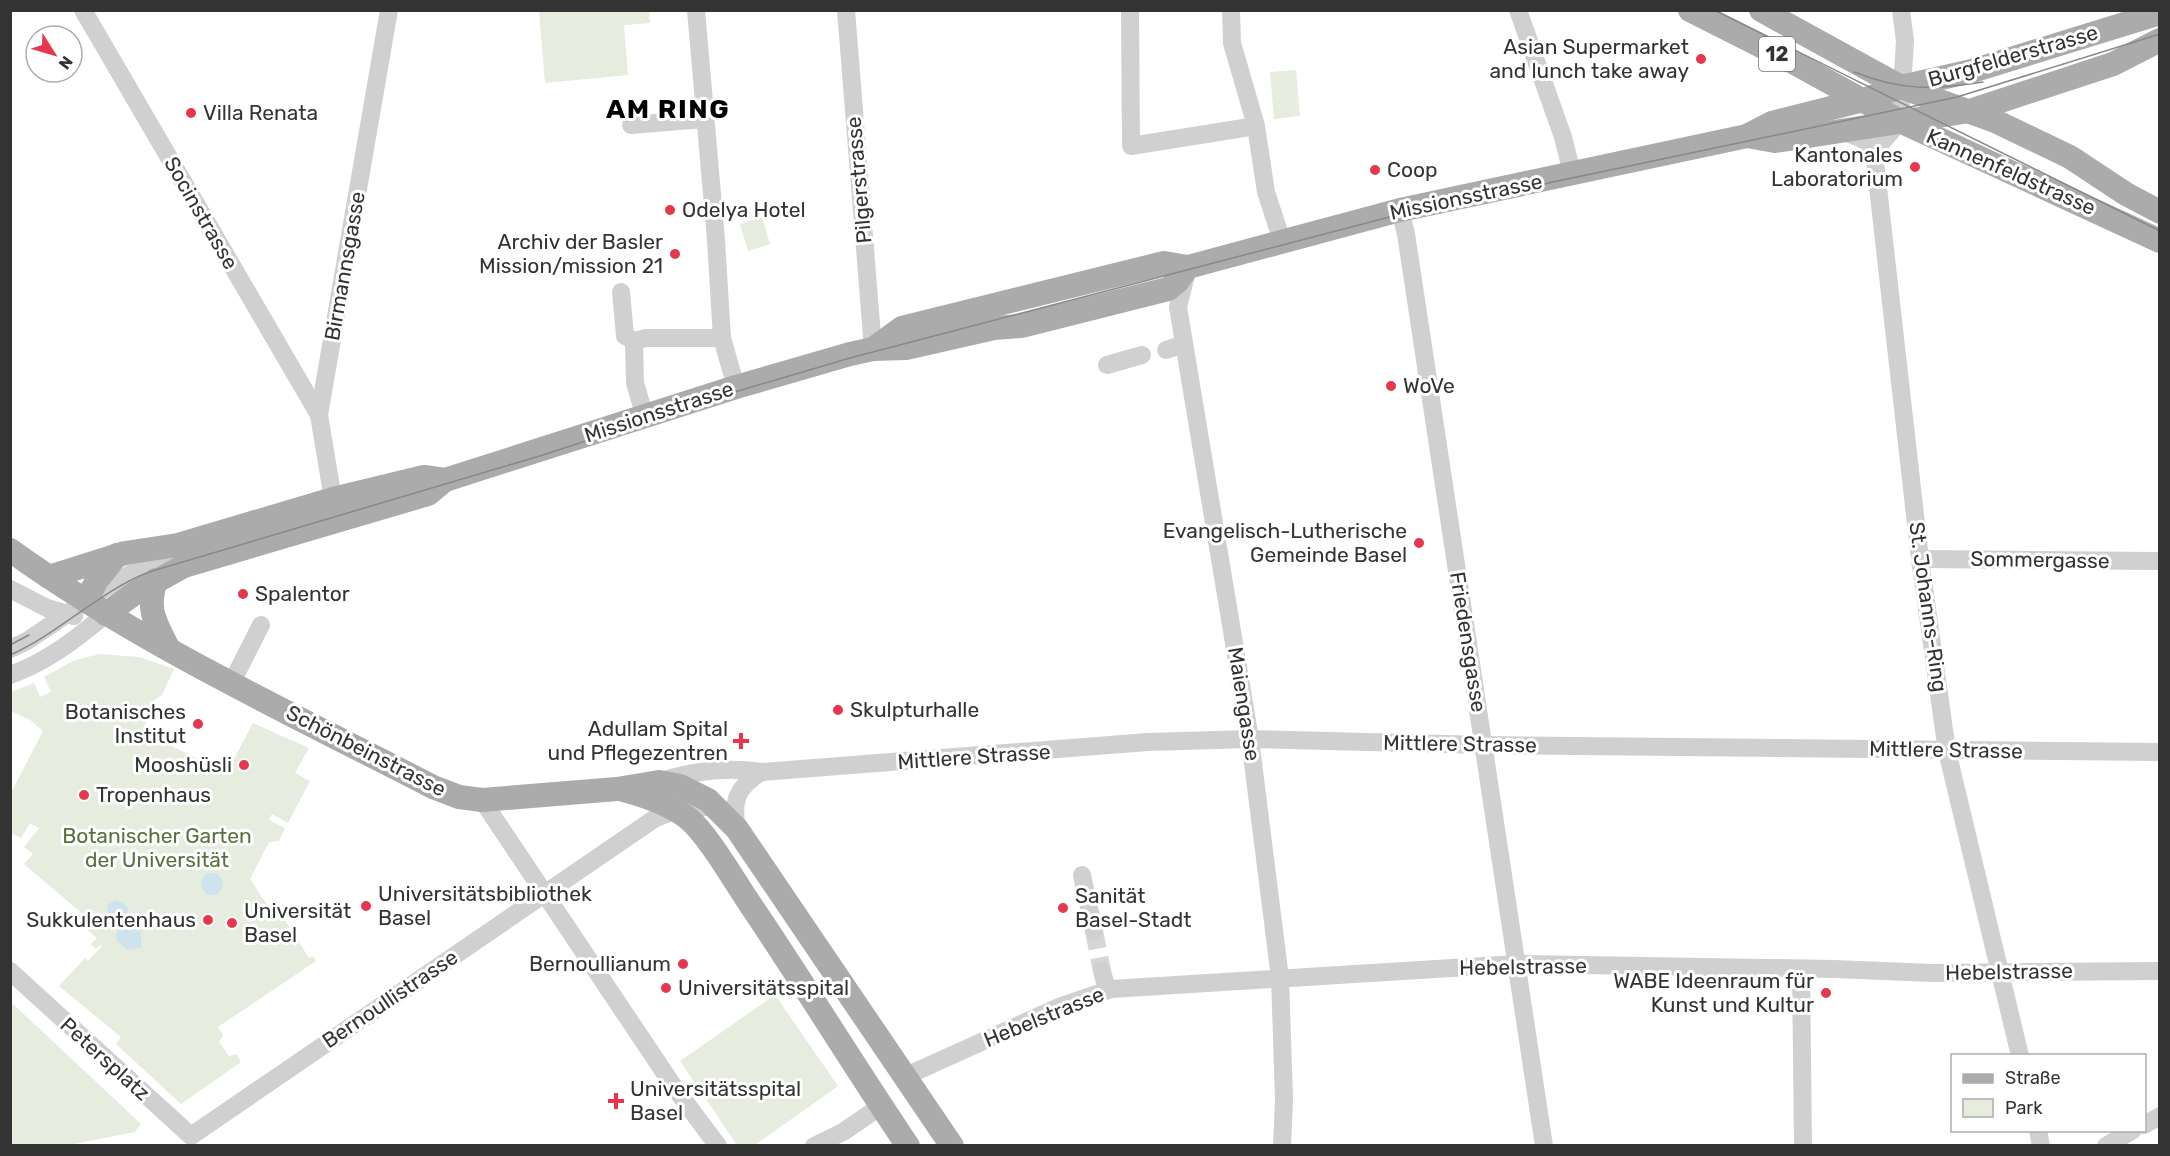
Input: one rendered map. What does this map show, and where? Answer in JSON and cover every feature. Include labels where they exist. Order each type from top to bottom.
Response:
[{"type":"main road","name":"12","points":[[1690,10],[1863,100]]},
{"type":"main road","name":"12","points":[[1761,10],[1901,87]]},
{"type":"main road","name":"Burgfelderstrasse","points":[[1901,87],[1972,71],[2160,14]]},
{"type":"main road","name":"Burgfelderstrasse","points":[[1899,121],[1970,111],[2113,64],[2160,40]]},
{"type":"main road","points":[[1810,114],[1816,107],[1820,96],[1813,73]]},
{"type":"main road","name":"Missionsstrasse","points":[[86,608],[156,580],[184,566],[424,477],[445,480],[736,387],[873,349],[906,348],[994,328],[1021,326],[1168,289],[1178,282],[1188,267],[1282,241],[1400,210],[1747,136],[1772,123],[1863,100],[1901,87]]},
{"type":"main road","name":"Kannenfeldstrasse","points":[[1901,87],[1970,111],[2070,157],[2126,194],[2160,212]]},
{"type":"main road","name":"Kannenfeldstrasse","points":[[1863,100],[1899,121],[2160,241]]},
{"type":"main road","name":"Missionsstrasse","points":[[1747,136],[1775,141],[1899,121]]},
{"type":"main road","name":"Missionsstrasse","points":[[49,577],[117,555],[336,510]]},
{"type":"main road","name":"Schönbeinstrasse","points":[[10,550],[49,577],[86,608],[168,648],[433,787],[459,797],[482,800]]},
{"type":"main road","points":[[86,608],[97,580],[117,555]]},
{"type":"main road","points":[[156,580],[151,595],[151,614],[168,648]]},
{"type":"main road","points":[[659,782],[700,795],[718,807],[737,830],[952,1146]]},
{"type":"main road","name":"Mittlere Strasse","points":[[482,800],[617,789],[659,782]]},
{"type":"main road","name":"Mittlere Strasse","points":[[617,789],[647,796],[690,820],[718,857],[908,1146]]},
{"type":"street","name":"Socinstrasse","points":[[83,10],[319,415]]},
{"type":"street","name":"Birmannsgasse","points":[[336,510],[319,415],[389,10]]},
{"type":"street","points":[[696,10],[699,119]]},
{"type":"street","name":"Pilgerstrasse","points":[[846,10],[873,349]]},
{"type":"street","points":[[1130,10],[1131,146],[1256,126]]},
{"type":"street","points":[[1231,10],[1232,43],[1256,126],[1266,192],[1282,241]]},
{"type":"street","points":[[1518,10],[1563,137],[1572,173]]},
{"type":"street","points":[[1842,131],[1862,139],[1874,152],[1899,121],[1905,41],[1901,10]]},
{"type":"street","points":[[688,44],[716,240],[722,338],[736,387]]},
{"type":"street","points":[[631,125],[699,119]]},
{"type":"street","name":"St. Johanns-Ring","points":[[1874,152],[1920,559],[1947,751],[2020,1054]]},
{"type":"street","name":"Friedensgasse","points":[[1400,210],[1544,1146]]},
{"type":"street","name":"Maiengasse","points":[[1188,267],[1178,307],[1175,347],[1250,739],[1280,978],[1284,1099],[1282,1146]]},
{"type":"street","points":[[621,292],[625,336],[634,340],[722,338]]},
{"type":"street","points":[[634,340],[635,383],[645,417]]},
{"type":"street","points":[[1107,365],[1142,355]]},
{"type":"street","name":"Missionsstrasse","points":[[86,608],[107,587],[191,541]]},
{"type":"street","name":"Sommergasse","points":[[1920,559],[2160,561]]},
{"type":"street","points":[[10,589],[27,600],[86,608]]},
{"type":"street","points":[[10,649],[86,608]]},
{"type":"street","points":[[10,675],[34,666],[55,654],[86,608]]},
{"type":"street","points":[[232,682],[261,625]]},
{"type":"street","name":"Mittlere Strasse","points":[[659,782],[681,775],[731,770],[761,772],[1148,742],[1250,739],[1484,745],[2160,752]]},
{"type":"street","points":[[737,830],[735,801],[746,784],[761,772]]},
{"type":"street","points":[[482,800],[674,1087],[718,1146]]},
{"type":"street","points":[[673,809],[718,807]]},
{"type":"street","name":"Bernoullistrasse","points":[[190,1141],[543,894],[673,809]]},
{"type":"street","points":[[1082,875],[1094,931]]},
{"type":"street","name":"Hebelstrasse","points":[[906,1076],[1059,1007],[1107,990],[1517,964],[1801,969],[1932,974],[2160,971]]},
{"type":"street","points":[[1801,969],[1803,1146]]},
{"type":"street","points":[[1102,971],[1107,990]]},
{"type":"street","name":"Petersplatz","points":[[11,974],[190,1141]]},
{"type":"street","points":[[814,1146],[843,1132],[881,1106]]},
{"type":"street","points":[[2146,1124],[2160,1116]]},
{"type":"street","points":[[2106,1146],[2131,1132]]},
{"type":"green space","points":[[539,11],[649,11],[650,23],[624,25],[628,75],[545,83]]},
{"type":"green space","points":[[1296,70],[1300,116],[1274,119],[1270,72]]},
{"type":"green space","points":[[762,217],[770,244],[748,251],[740,224]]},
{"type":"green space","name":"Botanischer Garten der Universität","points":[[99,654],[139,657],[174,669],[162,695],[151,702],[153,711],[144,726],[173,739],[170,745],[198,759],[201,754],[228,770],[253,723],[309,748],[295,773],[310,781],[288,823],[272,814],[269,820],[285,828],[279,841],[269,842],[250,879],[273,914],[281,914],[309,958],[313,956],[316,961],[218,1027],[223,1035],[219,1042],[229,1056],[236,1054],[241,1062],[181,1104],[116,1044],[121,1037],[59,986],[85,958],[88,961],[102,946],[96,949],[91,944],[97,938],[86,929],[92,922],[24,864],[33,854],[24,847],[39,828],[30,823],[21,838],[11,833],[11,793],[43,731],[30,720],[11,711],[11,692],[34,683],[40,697],[51,692],[44,677],[73,661]]},
{"type":"green space","points":[[775,995],[838,1086],[755,1145],[737,1145],[680,1061]]},
{"type":"green space","points":[[13,1004],[141,1124],[135,1132],[69,1145],[11,1145],[10,1007]]},
{"type":"water","points":[[208,873],[216,873],[223,880],[223,888],[216,895],[208,895],[201,888],[201,880]]},
{"type":"water","points":[[117,900],[127,906],[131,920],[141,930],[141,948],[128,950],[117,941],[116,933],[120,926],[107,913],[108,904]]},
{"type":"tunnel","points":[[1094,931],[1102,971]]},
{"type":"tram line","points":[[1714,10],[2160,231]]},
{"type":"tram line","points":[[10,655],[46,636],[113,590],[149,572],[543,455],[738,391],[850,358],[1401,214],[1957,97],[2160,34]]},
{"type":"tram line","points":[[1854,72],[1903,86],[1933,87],[1983,82]]},
{"type":"tram line","points":[[10,645],[29,635]]},
{"type":"place","name":"Asian Supermarket and lunch take away","points":[[1701,59]]},
{"type":"place","name":"Villa Renata","points":[[191,113]]},
{"type":"place","name":"Kantonales Laboratorium","points":[[1915,167]]},
{"type":"place","name":"Coop","points":[[1375,170]]},
{"type":"place","name":"Odelya Hotel","points":[[670,210]]},
{"type":"place","name":"Archiv der Basler Mission/mission 21","points":[[675,254]]},
{"type":"place","name":"WoVe","points":[[1391,386]]},
{"type":"place","name":"Evangelisch-Lutherische Gemeinde Basel","points":[[1419,543]]},
{"type":"place","name":"Spalentor","points":[[243,594]]},
{"type":"place","name":"Skulpturhalle","points":[[838,710]]},
{"type":"place","name":"Botanisches Institut","points":[[198,724]]},
{"type":"place","name":"Adullam Spital und Pflegezentren","points":[[741,741]]},
{"type":"place","name":"Mooshüsli","points":[[244,765]]},
{"type":"place","name":"Tropenhaus","points":[[84,795]]},
{"type":"place","name":"Universitätsbibliothek Basel","points":[[366,906]]},
{"type":"place","name":"Sanität Basel-Stadt","points":[[1063,908]]},
{"type":"place","name":"Sukkulentenhaus","points":[[208,920]]},
{"type":"place","name":"Universität Basel","points":[[232,923]]},
{"type":"place","name":"Bernoullianum","points":[[683,964]]},
{"type":"place","name":"Universitätsspital","points":[[666,988]]},
{"type":"place","name":"WABE Ideenraum für Kunst und Kultur","points":[[1826,993]]},
{"type":"place","name":"Universitätsspital Basel","points":[[616,1101]]},
{"type":"district","name":"AM RING","points":[[668,109]]}]
